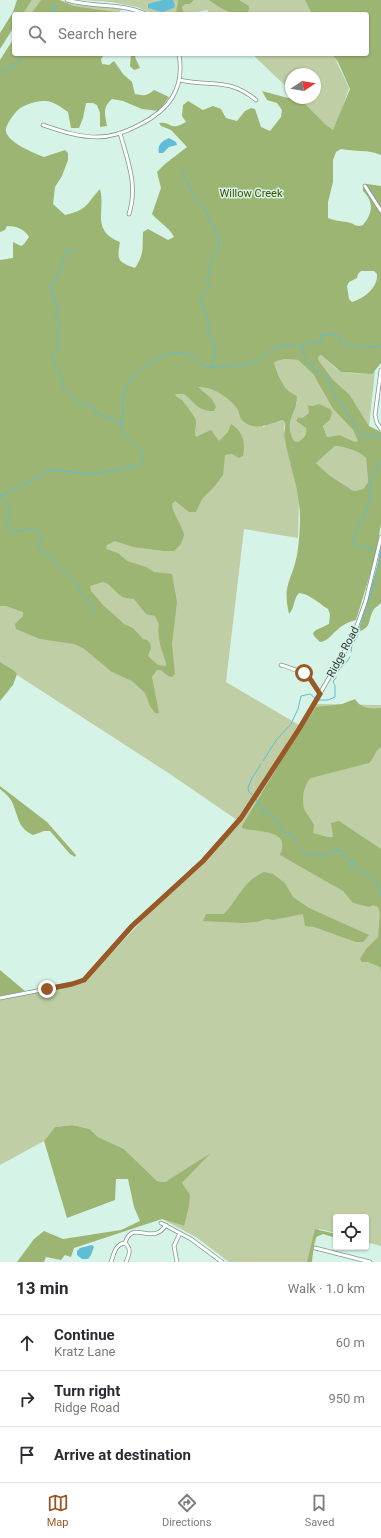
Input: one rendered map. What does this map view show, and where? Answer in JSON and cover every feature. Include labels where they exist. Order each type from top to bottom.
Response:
[{"type":"street","points":[[67,0],[114,5],[139,12]]},
{"type":"street","points":[[43,125],[83,136],[99,137],[132,129],[159,114],[173,97],[179,80],[179,56]]},
{"type":"street","points":[[179,80],[232,86],[246,92],[256,100]]},
{"type":"street","points":[[120,133],[133,185],[133,199],[129,214]]},
{"type":"street","points":[[365,186],[381,211]]},
{"type":"street","points":[[381,370],[375,416],[377,423],[381,428]]},
{"type":"street","name":"Ridge Road","points":[[0,998],[72,984],[84,980],[132,926],[203,861],[241,818],[299,729],[356,632],[381,537]]},
{"type":"street","points":[[281,665],[298,670],[308,676],[320,694]]},
{"type":"street","points":[[161,1223],[198,1243],[222,1262]]},
{"type":"street","points":[[125,1244],[127,1238],[133,1232],[155,1234],[162,1231],[166,1225]]},
{"type":"street","points":[[177,1262],[174,1246],[180,1232]]},
{"type":"street","points":[[111,1262],[116,1248],[120,1244],[125,1244]]},
{"type":"street","points":[[125,1244],[130,1251],[126,1262]]},
{"type":"street","points":[[315,1248],[370,1262]]},
{"type":"green space","points":[[17,0],[32,0],[24,12],[13,12]]},
{"type":"green space","points":[[32,0],[60,0],[75,5],[115,7],[122,9],[119,12],[24,12]]},
{"type":"green space","points":[[41,0],[59,0],[73,6],[114,12],[32,12]]},
{"type":"green space","points":[[83,0],[307,0],[313,12],[209,12],[207,10],[197,12],[148,12],[137,7],[111,2]]},
{"type":"green space","points":[[177,0],[194,0],[190,4],[185,4],[182,7],[183,12],[176,12]]},
{"type":"green space","points":[[209,0],[239,0],[249,6],[248,12],[231,12],[222,9]]},
{"type":"green space","name":"Willow Creek","points":[[305,0],[381,0],[381,155],[371,152],[341,149],[336,152],[333,160],[333,182],[328,202],[328,218],[357,226],[363,225],[369,216],[371,208],[369,199],[363,191],[363,186],[367,184],[381,186],[381,363],[372,374],[341,372],[321,355],[318,357],[319,361],[333,380],[350,395],[369,426],[381,432],[381,524],[375,558],[356,620],[343,625],[327,639],[320,642],[313,633],[329,624],[330,614],[328,609],[310,597],[299,593],[289,614],[287,589],[298,550],[300,508],[297,489],[284,438],[285,422],[282,420],[261,426],[245,423],[241,419],[237,408],[233,403],[214,390],[208,388],[198,387],[212,399],[216,407],[214,411],[208,411],[200,408],[184,394],[175,394],[182,400],[195,418],[196,437],[211,430],[219,441],[228,432],[231,424],[238,430],[243,438],[244,451],[243,456],[239,458],[232,454],[225,455],[223,475],[202,499],[196,512],[189,512],[175,501],[172,504],[184,535],[181,544],[174,551],[133,547],[115,541],[107,545],[106,549],[118,553],[127,561],[146,567],[154,572],[172,574],[177,602],[172,644],[175,674],[172,677],[168,676],[161,670],[157,670],[152,677],[159,713],[155,713],[150,706],[145,693],[132,681],[112,672],[83,648],[74,644],[40,639],[16,629],[15,624],[23,616],[23,612],[6,606],[0,606],[0,260],[13,258],[13,242],[21,246],[29,237],[20,228],[7,226],[5,230],[0,232],[0,60],[12,41],[12,56],[103,56],[101,59],[102,64],[109,65],[114,61],[123,74],[132,82],[135,94],[145,95],[154,90],[169,97],[159,111],[142,109],[123,101],[112,99],[105,108],[107,126],[100,127],[100,113],[97,105],[93,103],[86,103],[79,128],[71,128],[68,112],[59,106],[46,101],[37,102],[19,109],[10,120],[6,130],[8,136],[17,144],[44,157],[65,150],[68,153],[68,160],[62,176],[55,187],[53,204],[65,215],[73,213],[86,206],[100,189],[101,219],[105,232],[120,242],[120,260],[135,268],[142,254],[143,232],[148,229],[168,240],[174,237],[152,214],[161,188],[157,172],[187,147],[171,130],[161,126],[159,123],[166,123],[176,126],[186,122],[182,116],[183,105],[188,101],[203,110],[213,106],[221,109],[226,118],[237,121],[245,111],[251,108],[255,109],[261,127],[270,131],[281,117],[282,110],[277,103],[267,100],[262,91],[285,97],[285,104],[305,104],[333,130],[350,89],[338,62],[334,56],[369,56],[369,12],[311,12]],"holes":[[[361,271],[374,271],[377,274],[377,279],[373,288],[361,298],[352,302],[349,299],[347,286],[349,282],[357,278]],[[285,359],[298,360],[313,374],[333,409],[353,430],[358,441],[355,442],[340,435],[327,437],[323,426],[330,420],[332,412],[330,409],[319,404],[311,406],[308,405],[309,413],[302,418],[298,417],[296,421],[306,428],[306,433],[300,441],[294,441],[291,434],[290,422],[297,397],[291,393],[282,382],[274,363]],[[335,446],[344,447],[360,453],[366,458],[368,482],[363,489],[355,491],[352,490],[329,475],[316,463]],[[103,582],[123,597],[134,599],[146,614],[155,616],[159,624],[159,640],[166,666],[158,665],[148,656],[151,648],[150,643],[143,639],[133,628],[124,624],[103,605],[91,591],[90,586]]]},
{"type":"green space","points":[[12,14],[12,30],[0,49],[0,33]]},
{"type":"green space","points":[[131,56],[136,56],[140,68],[134,70],[130,66]]},
{"type":"green space","name":"Willow Creek","points":[[254,56],[334,56],[349,88],[270,327],[263,427],[282,420],[285,422],[284,430],[299,500],[298,538],[244,529],[226,682],[299,725],[237,820],[170,774],[0,664],[0,358],[150,278],[183,238],[168,163],[171,159],[275,137],[292,104],[321,104],[321,68],[285,68],[285,85]]},
{"type":"green space","points":[[321,355],[341,371],[362,373],[375,371],[369,426],[350,395],[333,381],[319,361],[318,357]]},
{"type":"green space","points":[[285,359],[298,360],[313,374],[333,409],[353,430],[359,441],[355,442],[340,435],[327,437],[323,426],[330,420],[319,404],[311,406],[309,413],[302,418],[298,417],[296,421],[306,428],[306,433],[300,441],[294,441],[290,431],[290,421],[297,402],[282,383],[274,363]]},
{"type":"green space","points":[[335,446],[344,447],[360,453],[366,458],[368,482],[363,489],[355,491],[352,490],[329,475],[316,463]]},
{"type":"green space","points":[[381,545],[381,603],[374,609],[366,628],[358,632],[378,563]]},
{"type":"green space","points":[[0,662],[17,674],[13,685],[0,701]]},
{"type":"green space","points":[[355,699],[363,707],[381,708],[381,747],[377,750],[369,763],[311,778],[306,785],[303,803],[305,811],[314,825],[313,833],[333,837],[331,823],[339,821],[381,849],[381,972],[380,967],[368,962],[362,962],[360,959],[366,949],[378,937],[380,914],[378,907],[373,905],[369,907],[353,903],[343,891],[280,855],[282,846],[281,840],[277,836],[271,833],[242,828],[284,756],[316,707],[342,704]]},
{"type":"green space","points":[[316,704],[381,705],[381,1246],[369,1243],[369,1214],[333,1214],[333,1232],[319,1229],[310,1262],[229,1262],[196,1237],[162,1219],[184,1226],[182,1183],[209,1155],[165,1182],[157,1181],[124,1149],[98,1137],[90,1129],[72,1125],[55,1127],[44,1141],[0,1165],[0,999],[76,985],[87,979],[153,909],[203,863],[238,823]]},
{"type":"green space","points":[[0,786],[47,822],[76,855],[75,857],[70,854],[50,831],[44,831],[33,835],[25,830],[20,823],[12,802],[0,789]]},
{"type":"green space","points":[[264,872],[273,874],[285,883],[293,897],[309,908],[369,935],[363,942],[356,942],[314,927],[305,926],[303,914],[273,920],[267,919],[243,923],[203,921],[206,914],[224,914],[246,885]]},
{"type":"green space","points":[[0,970],[25,991],[0,996]]},
{"type":"green space","points":[[72,1125],[90,1129],[98,1137],[124,1149],[157,1181],[165,1182],[211,1153],[182,1183],[190,1195],[184,1226],[162,1219],[74,1248],[71,1257],[65,1255],[61,1260],[46,1257],[44,1262],[17,1262],[34,1239],[44,1231],[63,1239],[121,1230],[140,1221],[134,1207],[128,1179],[116,1179],[115,1200],[67,1218],[44,1141],[55,1127]]},
{"type":"green space","points":[[315,1229],[333,1233],[333,1237],[323,1234],[316,1237],[312,1262],[307,1262]]},
{"type":"water","points":[[163,0],[173,0],[175,5],[174,8],[162,12],[148,8],[148,4]]},
{"type":"water","points":[[169,138],[176,142],[177,145],[169,147],[163,153],[159,153],[161,144],[164,140]]},
{"type":"water","points":[[92,1245],[94,1247],[88,1259],[82,1259],[77,1255],[77,1251],[80,1248]]},
{"type":"waterway","points":[[51,12],[57,7]]},
{"type":"waterway","points":[[0,72],[18,64],[23,56]]},
{"type":"waterway","points":[[181,171],[184,177],[188,180],[188,186],[194,196],[204,207],[215,232],[220,238],[218,244],[219,250],[212,256],[213,263],[208,268],[209,274],[206,280],[210,283],[200,299],[208,320],[208,332],[214,341],[215,358],[211,368]]},
{"type":"waterway","points":[[76,249],[64,253],[63,264],[56,282],[50,285],[59,312],[55,315],[56,319],[60,322],[57,336],[59,340],[59,347],[52,357],[62,378],[63,387],[82,406],[88,403],[93,406],[95,412],[103,415],[105,419],[109,417],[121,424]]},
{"type":"waterway","points":[[301,347],[311,342],[321,342],[321,335],[336,334],[339,336],[341,343],[347,343],[349,347],[365,348],[381,346]]},
{"type":"waterway","points":[[0,496],[35,479],[45,472],[53,470],[92,474],[140,465],[143,459],[143,453],[125,435],[121,427],[123,410],[122,399],[126,386],[144,366],[173,352],[188,354],[208,368],[243,365],[258,361],[279,345],[299,345],[305,357],[316,371],[329,379],[333,393],[354,422],[358,432],[364,437],[373,435],[381,438]]},
{"type":"waterway","points":[[377,550],[361,547],[353,543],[358,525],[367,509],[372,479],[381,461]]},
{"type":"waterway","points":[[0,497],[5,501],[9,509],[7,521],[8,530],[13,533],[30,528],[36,528],[41,537],[39,545],[42,553],[52,558],[59,568],[75,582],[95,612]]},
{"type":"waterway","points":[[359,632],[364,613],[370,610],[367,603],[372,591],[381,551]]},
{"type":"waterway","points":[[351,652],[352,644],[358,635]]},
{"type":"waterway","points":[[337,673],[350,657]]},
{"type":"waterway","points":[[319,700],[328,700],[335,697],[335,686],[333,681],[336,677]]},
{"type":"waterway","points":[[263,761],[277,739],[291,724],[298,709],[301,696],[310,694],[315,698]]},
{"type":"waterway","points":[[252,795],[248,788],[252,778],[261,764]]},
{"type":"waterway","points":[[256,798],[258,804],[263,807],[264,813],[269,813],[273,816],[284,832],[291,834],[297,843]]},
{"type":"waterway","points":[[298,847],[307,855],[318,853],[326,856],[334,850],[341,850],[342,856],[347,856],[349,861],[356,862],[351,868],[355,868],[376,882],[381,895]]},
{"type":"route","points":[[47,989],[77,983],[84,980],[132,926],[203,861],[241,818],[320,694],[308,676],[304,673]]}]
